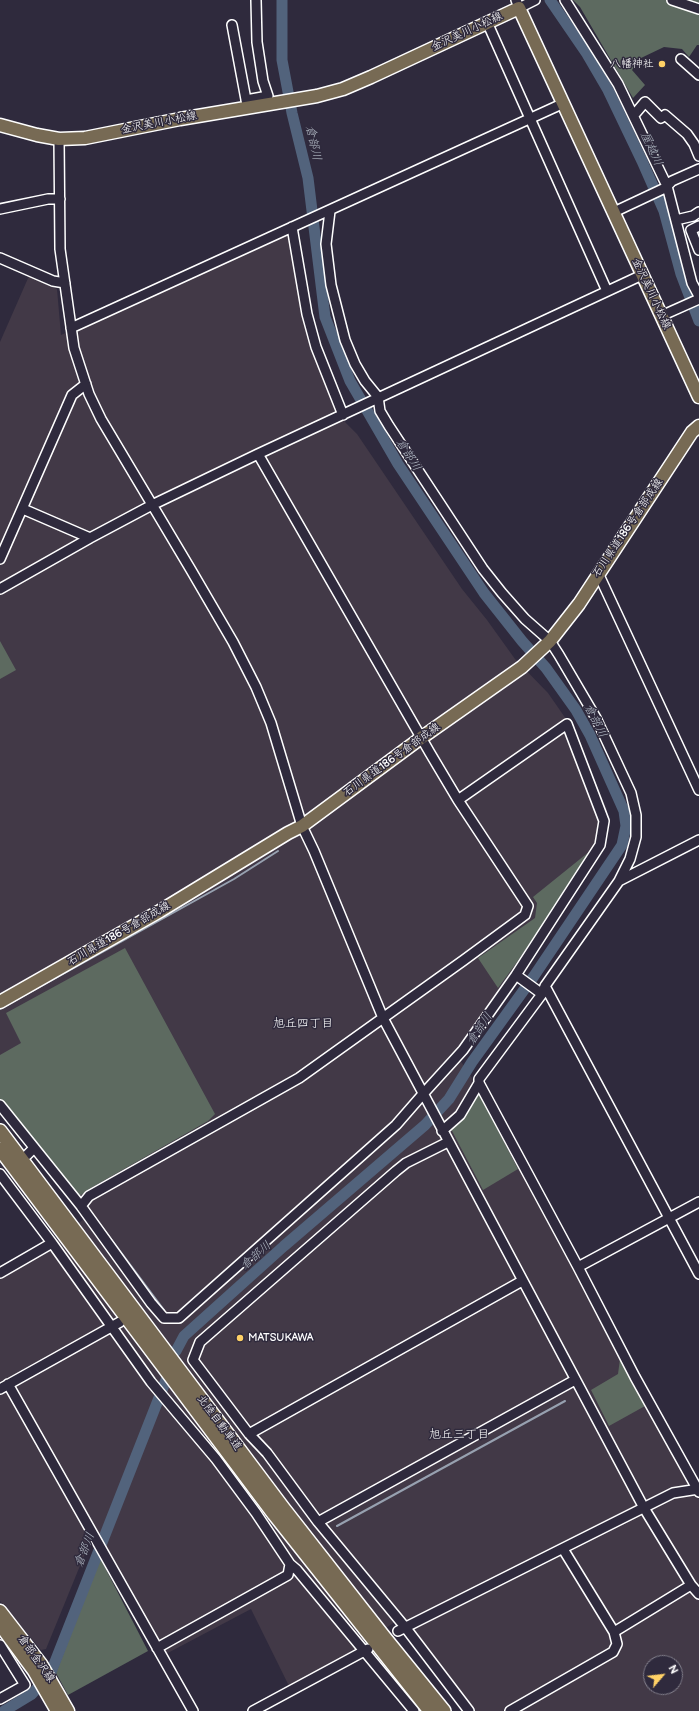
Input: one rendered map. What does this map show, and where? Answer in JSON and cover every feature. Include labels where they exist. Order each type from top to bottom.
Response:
[{"type":"highway","name":"北陸自動車道","points":[[0,1131],[283,1508],[444,1711]]},
{"type":"highway","name":"北陸自動車道","points":[[0,1149],[278,1520],[430,1711]]},
{"type":"main road","name":"金沢美川小松線","points":[[0,125],[37,135],[60,139],[84,138],[246,104],[276,104],[343,89],[525,3],[549,75],[564,103],[699,397]]},
{"type":"main road","name":"石川県道186号倉部成線","points":[[0,1002],[160,911],[302,826],[421,738],[522,667],[548,642],[579,604],[692,432],[699,426]]},
{"type":"main road","name":"倉部金沢線","points":[[0,1611],[52,1691],[68,1711]]},
{"type":"main road","name":"倉部金沢線","points":[[0,1625],[37,1668]]},
{"type":"main road","name":"倉部金沢線","points":[[52,1691],[57,1711]]},
{"type":"street","points":[[232,25],[246,104],[268,96],[262,81],[257,42],[256,0]]},
{"type":"street","points":[[565,0],[618,84],[634,115],[666,187],[692,283],[698,298],[661,316]]},
{"type":"street","points":[[672,0],[699,9]]},
{"type":"street","points":[[487,22],[607,291]]},
{"type":"street","points":[[681,59],[699,76]]},
{"type":"street","points":[[634,115],[645,102],[661,118],[665,115],[687,134],[694,144],[699,156]]},
{"type":"street","points":[[71,328],[564,103]]},
{"type":"street","points":[[60,139],[60,249],[71,328],[74,348],[86,384],[101,420],[229,636],[256,687],[271,723],[302,826],[314,851],[383,1018],[644,1508],[691,1585],[699,1594]]},
{"type":"street","points":[[614,212],[651,195],[666,187],[672,181],[699,169]]},
{"type":"street","points":[[0,209],[48,199],[60,199]]},
{"type":"street","points":[[328,212],[326,244],[331,285],[345,340],[355,364],[375,398],[388,426],[483,569],[502,593],[548,642],[596,718],[631,793],[636,815],[636,837],[630,859],[619,881],[479,1079],[479,1083],[460,1115],[441,1128]]},
{"type":"street","points":[[676,220],[693,216],[699,212]]},
{"type":"street","points":[[296,226],[307,314],[316,347],[345,414]]},
{"type":"street","points":[[685,257],[699,251],[691,230],[699,226]]},
{"type":"street","points":[[0,258],[53,281],[65,283]]},
{"type":"street","points":[[0,589],[152,504],[345,414],[375,398],[642,275]]},
{"type":"street","points":[[0,559],[72,395],[86,384]]},
{"type":"street","points":[[81,1206],[89,1196],[299,1078],[525,915],[528,906],[458,800],[258,454]]},
{"type":"street","points":[[23,509],[90,538]]},
{"type":"street","points":[[598,573],[699,790]]},
{"type":"street","points":[[0,1105],[81,1206],[151,1303],[164,1318],[179,1318],[396,1125],[463,1050],[517,976],[600,845],[604,821],[567,724],[458,800]]},
{"type":"street","points":[[619,881],[699,840]]},
{"type":"street","points":[[517,976],[542,990],[699,1274]]},
{"type":"street","points":[[402,1629],[673,1493],[698,1490],[635,1377],[578,1267],[479,1083]]},
{"type":"street","points":[[448,1142],[406,1163],[396,1171],[200,1342],[193,1360],[248,1434],[267,1453],[290,1493],[318,1522],[469,1711]]},
{"type":"street","points":[[27,1155],[34,1148]]},
{"type":"street","points":[[3,1173],[52,1243],[116,1324],[151,1382],[167,1403],[260,1511],[290,1564],[297,1570],[366,1650],[414,1711]]},
{"type":"street","points":[[578,1267],[699,1202]]},
{"type":"street","points":[[0,1273],[52,1243]]},
{"type":"street","points":[[248,1434],[522,1281]]},
{"type":"street","points":[[116,1324],[4,1386],[94,1535],[193,1711]]},
{"type":"street","points":[[318,1522],[575,1380]]},
{"type":"street","points":[[510,1711],[614,1652],[617,1644],[614,1632],[563,1549]]},
{"type":"street","points":[[158,1648],[288,1575],[290,1564]]},
{"type":"street","points":[[614,1632],[691,1585]]},
{"type":"street","points":[[0,1645],[25,1685],[0,1699]]},
{"type":"street","points":[[253,1711],[366,1650]]},
{"type":"shaded area","points":[[289,232],[316,358],[345,422],[357,434],[462,589],[487,620],[515,659],[548,693],[573,729],[607,810],[607,836],[601,853],[460,1060],[482,1093],[666,1442],[690,1486],[699,1498],[699,1711],[471,1711],[399,1619],[357,1648],[289,1686],[251,1609],[164,1655],[95,1529],[46,1649],[41,1650],[0,1601],[0,1275],[50,1247],[91,1213],[0,1097],[0,342],[29,276],[57,289],[61,335]]},
{"type":"green space","points":[[573,0],[699,0],[699,45],[697,45],[689,57],[682,49],[664,47],[641,58],[632,70],[645,85],[633,98],[580,7]]},
{"type":"green space","points":[[0,641],[16,670],[0,679]]},
{"type":"green space","points":[[595,847],[498,988],[478,958],[535,918],[537,903],[533,897]]},
{"type":"green space","points":[[125,948],[215,1114],[208,1121],[89,1189],[77,1198],[0,1099],[0,1055],[21,1043],[6,1013]]},
{"type":"green space","points":[[477,1094],[479,1094],[518,1169],[483,1190],[451,1129]]},
{"type":"green space","points":[[620,1359],[645,1406],[609,1426],[591,1390],[618,1374]]},
{"type":"green space","points":[[100,1558],[148,1651],[68,1695],[56,1673]]},
{"type":"waterway","name":"倉部川","points":[[176,1351],[184,1336],[284,1246],[425,1125],[449,1099],[472,1062],[534,976],[622,845],[626,826],[624,811],[590,735],[576,710],[546,668],[522,641],[484,593],[398,464],[350,381],[325,317],[308,178],[292,113],[282,60],[282,0]]},
{"type":"waterway","name":"屋越川","points":[[550,0],[587,54],[608,90],[642,161],[664,211],[681,274],[699,321]]},
{"type":"waterway","points":[[0,1009],[234,879],[278,851]]},
{"type":"waterway","points":[[93,1215],[164,1310]]},
{"type":"waterway","name":"倉部川","points":[[4,1711],[32,1694],[51,1672],[166,1380]]},
{"type":"waterway","points":[[337,1526],[565,1401]]},
{"type":"place","name":"八幡神社","points":[[662,64]]},
{"type":"place","name":"MATSUKAWA","points":[[240,1338]]},
{"type":"district","name":"旭丘四丁目","points":[[303,1024]]},
{"type":"district","name":"旭丘三丁目","points":[[459,1435]]}]
